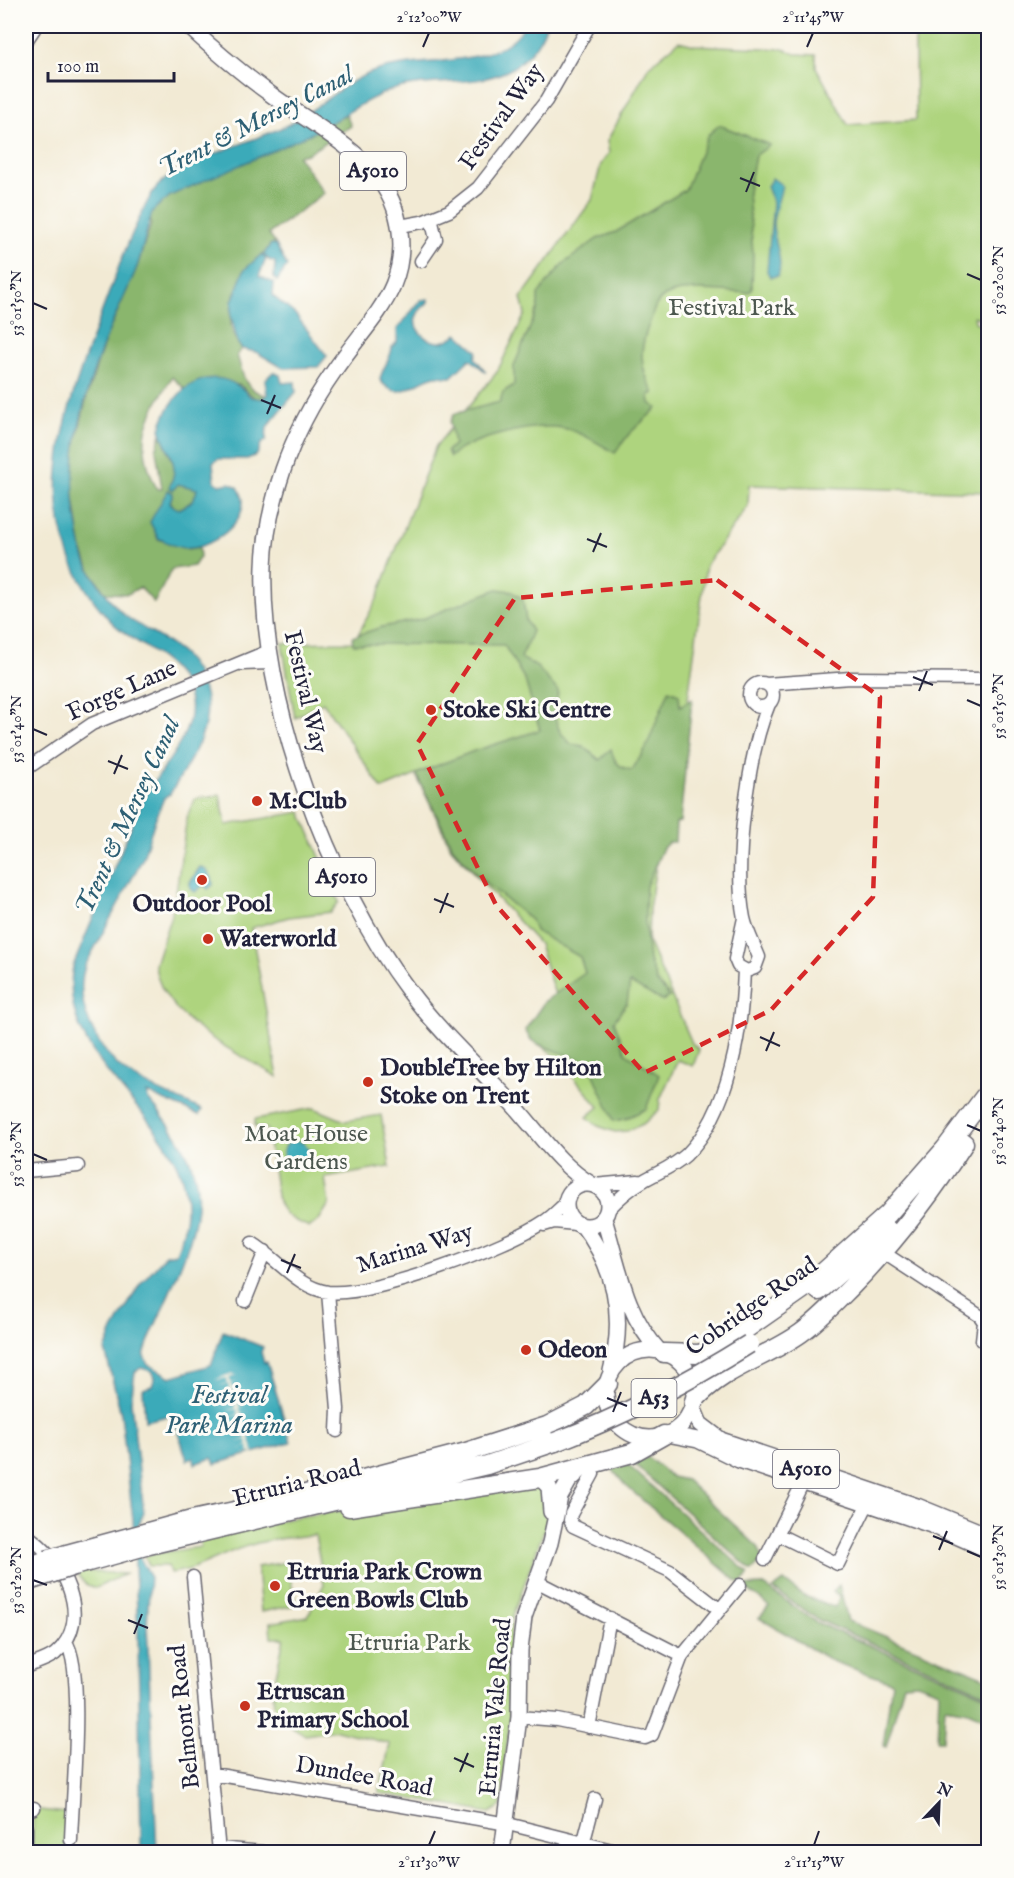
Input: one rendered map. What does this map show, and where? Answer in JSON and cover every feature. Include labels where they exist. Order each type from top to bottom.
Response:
[{"type":"highway","points":[[662,1352],[698,1354],[716,1350],[809,1285],[888,1214],[945,1149],[988,1092]]},
{"type":"highway","name":"Cobridge Road","points":[[378,1490],[487,1465],[555,1442],[620,1416],[702,1372],[748,1344],[816,1294],[882,1236],[964,1143],[988,1105]]},
{"type":"highway","points":[[693,1403],[711,1383],[802,1333],[884,1253],[935,1189],[964,1143]]},
{"type":"highway","points":[[275,1509],[547,1426],[586,1406],[608,1382]]},
{"type":"highway","points":[[275,1509],[366,1505],[589,1470],[632,1452],[666,1434]]},
{"type":"highway","name":"Etruria Road","points":[[26,1582],[50,1567],[137,1541],[275,1509],[378,1490]]},
{"type":"highway","name":"Etruria Road","points":[[26,1568],[50,1567]]},
{"type":"main road","name":"A5010","points":[[188,26],[237,69],[352,153],[380,179],[388,191],[400,226]]},
{"type":"main road","name":"Festival Way","points":[[400,226],[400,260],[395,286],[382,309],[328,379],[305,421],[284,469],[275,498],[264,561],[270,657],[302,778],[342,878],[380,949],[409,991],[440,1028],[532,1124],[556,1153],[593,1185]]},
{"type":"main road","name":"Festival Way","points":[[556,1153],[566,1182],[566,1200]]},
{"type":"main road","points":[[566,1200],[579,1185],[593,1185]]},
{"type":"main road","name":"A5010","points":[[593,1185],[606,1196],[606,1214],[629,1305],[641,1328],[662,1352]]},
{"type":"main road","name":"A5010","points":[[566,1200],[567,1214],[599,1248],[618,1305],[620,1327],[608,1382]]},
{"type":"main road","points":[[579,1225],[598,1224],[606,1214]]},
{"type":"main road","points":[[645,1351],[662,1352],[678,1361],[689,1374],[693,1386],[693,1403],[683,1422],[666,1434],[642,1437],[621,1426],[608,1407],[608,1382],[618,1365],[629,1356],[645,1351]]},
{"type":"main road","name":"A5010","points":[[693,1403],[699,1424],[712,1436],[867,1503],[988,1550]]},
{"type":"main road","name":"A5010","points":[[666,1434],[698,1440],[739,1460],[917,1506],[988,1535]]},
{"type":"main road","name":"Etruria Vale Road","points":[[502,1852],[508,1824],[519,1718],[520,1650],[528,1600],[552,1533],[560,1497],[569,1481],[589,1470]]},
{"type":"main road","points":[[540,1478],[547,1484],[550,1492],[552,1533]]},
{"type":"main road","points":[[960,1538],[988,1555]]},
{"type":"street","points":[[26,41],[36,26]]},
{"type":"street","name":"Festival Way","points":[[400,226],[449,211],[478,188],[546,101],[590,26]]},
{"type":"street","points":[[421,261],[436,238],[431,218]]},
{"type":"street","name":"Forge Lane","points":[[26,769],[92,724],[174,689],[242,664],[270,657]]},
{"type":"street","points":[[759,729],[754,705],[749,696],[750,688],[756,684],[851,678],[988,679]]},
{"type":"street","points":[[754,705],[762,707],[795,683]]},
{"type":"street","points":[[753,949],[744,918],[741,888],[743,839],[759,729],[771,700],[772,689],[766,684]]},
{"type":"street","points":[[739,950],[747,946],[758,953],[758,963],[751,970],[744,970],[736,963],[744,918]]},
{"type":"street","points":[[606,1214],[623,1194],[645,1179],[673,1166],[687,1154],[714,1113],[740,1027],[744,970]]},
{"type":"street","points":[[26,1171],[78,1166]]},
{"type":"street","points":[[593,1185],[645,1179]]},
{"type":"street","name":"Marina Way","points":[[252,1243],[307,1285],[328,1292],[380,1286],[439,1268],[531,1229],[546,1221],[566,1200]]},
{"type":"street","name":"Marina Way","points":[[531,1229],[554,1222],[579,1225]]},
{"type":"street","points":[[245,1301],[265,1251]]},
{"type":"street","points":[[884,1253],[980,1316],[984,1322],[982,1340]]},
{"type":"street","points":[[328,1292],[341,1383],[337,1431]]},
{"type":"street","points":[[589,1470],[574,1498],[570,1517],[573,1526],[670,1571],[720,1609]]},
{"type":"street","points":[[765,1559],[807,1476]]},
{"type":"street","points":[[779,1534],[838,1564],[867,1503]]},
{"type":"street","points":[[26,1536],[50,1553],[67,1582],[73,1614],[66,1642],[54,1655],[26,1667]]},
{"type":"street","name":"Belmont Road","points":[[193,1577],[219,1850]]},
{"type":"street","points":[[536,1581],[682,1656]]},
{"type":"street","points":[[519,1718],[557,1720],[645,1738],[652,1734],[682,1656],[740,1585]]},
{"type":"street","points":[[589,1727],[610,1618]]},
{"type":"street","points":[[66,1642],[72,1650],[75,1714],[70,1840]]},
{"type":"street","name":"Dundee Road","points":[[213,1774],[508,1824],[582,1848],[620,1852]]},
{"type":"street","points":[[582,1848],[595,1799]]},
{"type":"street","points":[[26,1828],[26,1841]]},
{"type":"street","points":[[219,1850],[262,1852]]},
{"type":"highlighted area","points":[[717,580],[880,697],[873,897],[771,1010],[644,1073],[496,905],[417,744],[515,598]]},
{"type":"green space","name":"Festival Park","points":[[918,26],[988,26],[988,322],[974,316],[975,322],[988,328],[988,492],[749,485],[748,506],[706,565],[682,743],[649,909],[648,941],[692,1043],[699,1050],[693,1066],[678,1060],[660,1099],[659,1110],[643,1124],[627,1131],[615,1132],[598,1126],[587,1117],[599,1107],[556,1056],[537,1043],[556,998],[539,944],[451,848],[416,775],[382,789],[323,702],[295,718],[282,643],[354,642],[377,599],[436,446],[497,372],[525,314],[521,298],[592,200],[601,164],[609,153],[607,141],[649,66],[679,41],[694,45],[784,49],[795,54],[816,55],[816,67],[848,125],[916,120],[915,42]]},
{"type":"green space","points":[[346,115],[351,126],[307,154],[298,156],[324,193],[269,234],[276,245],[271,244],[264,254],[269,260],[262,254],[253,263],[238,285],[233,299],[231,325],[242,349],[237,355],[243,376],[253,390],[267,396],[257,400],[240,385],[189,386],[185,389],[172,377],[150,418],[146,431],[146,457],[157,489],[162,489],[156,450],[161,434],[175,467],[177,484],[198,489],[191,502],[179,509],[172,507],[168,491],[151,522],[158,539],[188,549],[199,547],[200,557],[194,566],[172,569],[154,603],[140,587],[128,594],[106,593],[90,571],[81,546],[72,484],[74,452],[87,396],[105,340],[137,267],[151,224],[150,215],[170,196]]},
{"type":"green space","points":[[719,125],[770,145],[755,156],[748,192],[753,253],[752,290],[747,293],[683,291],[659,300],[642,348],[645,374],[654,393],[649,395],[650,403],[657,408],[629,434],[615,453],[571,430],[544,427],[484,439],[470,444],[450,457],[447,451],[454,444],[450,422],[454,414],[500,402],[503,392],[514,385],[514,366],[538,308],[538,295],[543,288],[563,264],[597,239],[616,232],[685,190],[708,135]]},
{"type":"green space","points":[[497,589],[511,591],[523,599],[526,621],[532,631],[521,658],[537,667],[558,691],[555,718],[560,732],[571,744],[583,746],[600,760],[611,749],[618,764],[632,770],[646,748],[669,690],[679,694],[680,706],[692,699],[680,822],[676,823],[675,842],[669,842],[663,848],[646,886],[645,923],[649,960],[657,982],[670,997],[662,1001],[630,983],[627,1003],[614,1021],[626,1053],[659,1075],[646,1109],[625,1119],[614,1121],[589,1063],[538,1044],[531,1040],[525,1030],[545,1001],[585,973],[580,957],[535,931],[531,920],[481,879],[453,848],[416,774],[474,751],[540,730],[525,680],[504,645],[353,644],[352,637],[382,627],[422,619]]},
{"type":"green space","name":"Waterworld","points":[[220,795],[226,825],[301,812],[339,902],[331,912],[289,917],[251,928],[278,1077],[222,1044],[185,1017],[170,1001],[160,983],[155,964],[174,906],[187,817],[195,799]]},
{"type":"green space","name":"Moat House Gardens","points":[[314,1108],[345,1121],[381,1115],[390,1167],[325,1178],[329,1204],[319,1220],[310,1227],[290,1218],[280,1207],[267,1129],[255,1127],[255,1119]]},
{"type":"green space","points":[[648,1457],[672,1477],[686,1480],[758,1547],[763,1559],[752,1571],[632,1462]]},
{"type":"green space","points":[[627,1464],[749,1574],[740,1584],[625,1485],[612,1469]]},
{"type":"green space","name":"Etruria Park","points":[[534,1484],[545,1488],[552,1533],[544,1530],[511,1621],[510,1716],[501,1806],[490,1813],[379,1793],[390,1744],[337,1730],[305,1735],[278,1716],[273,1701],[284,1638],[271,1638],[270,1623],[308,1616],[324,1584],[315,1535],[262,1542],[243,1547],[192,1568],[170,1573],[168,1566],[149,1566],[145,1555],[201,1547],[199,1539],[297,1517]]},
{"type":"green space","name":"Etruria Park Crown Green Bowls Club","points":[[287,1562],[296,1605],[261,1612],[257,1567]]},
{"type":"green space","points":[[84,1571],[125,1574],[96,1588],[85,1584],[77,1574]]},
{"type":"green space","points":[[784,1581],[804,1596],[835,1607],[840,1597],[833,1592],[839,1585],[848,1621],[988,1679],[988,1695],[819,1620],[773,1589]]},
{"type":"green space","points":[[763,1585],[818,1623],[988,1697],[988,1720],[968,1711],[945,1707],[943,1741],[937,1741],[939,1691],[917,1683],[904,1684],[886,1747],[883,1746],[892,1682],[834,1662],[759,1618],[769,1606],[743,1586]]},
{"type":"green space","points":[[40,1810],[66,1813],[66,1852],[32,1852],[33,1816]]},
{"type":"water","name":"Festival Park Marina","points":[[524,26],[546,26],[532,51],[509,70],[478,80],[415,85],[384,93],[316,131],[170,196],[157,207],[153,211],[130,285],[97,361],[83,408],[75,456],[74,504],[81,545],[88,567],[122,613],[173,646],[190,663],[198,675],[207,704],[203,731],[198,744],[170,794],[164,798],[143,858],[85,966],[82,980],[82,995],[90,1025],[97,1039],[116,1063],[144,1083],[202,1110],[199,1115],[147,1093],[148,1099],[185,1151],[194,1174],[198,1195],[196,1218],[189,1242],[144,1356],[148,1364],[170,1377],[211,1365],[223,1331],[263,1347],[261,1352],[264,1363],[267,1362],[291,1442],[215,1464],[212,1458],[195,1464],[193,1458],[187,1460],[173,1415],[145,1421],[143,1389],[152,1386],[155,1377],[152,1371],[141,1368],[135,1372],[131,1402],[144,1513],[139,1524],[140,1558],[150,1576],[147,1624],[157,1852],[141,1852],[138,1635],[133,1521],[121,1414],[105,1350],[113,1330],[140,1284],[166,1255],[176,1253],[186,1210],[180,1172],[161,1138],[87,1043],[73,1007],[73,966],[141,805],[183,736],[188,724],[190,701],[185,686],[177,674],[167,663],[116,627],[81,581],[65,545],[58,508],[58,471],[63,433],[85,357],[123,255],[143,210],[161,183],[195,162],[293,122],[343,88],[375,71],[477,56],[512,40]]},
{"type":"water","points":[[772,178],[782,185],[773,223],[780,270],[778,276],[770,277],[767,271],[773,203],[767,186]]},
{"type":"water","points":[[271,244],[276,245],[287,266],[277,281],[274,278],[275,262],[269,260],[264,254]]},
{"type":"water","points":[[262,254],[266,259],[259,276],[274,283],[273,296],[296,315],[327,356],[318,367],[283,368],[256,352],[242,349],[238,344],[231,316],[232,302],[244,270]]},
{"type":"water","points":[[428,299],[416,319],[421,334],[430,340],[441,342],[458,334],[477,351],[475,358],[486,372],[470,359],[451,377],[436,376],[401,391],[394,391],[380,380],[392,347],[397,342],[397,329],[421,300]]},
{"type":"water","points":[[273,372],[280,375],[282,383],[295,382],[296,392],[267,427],[266,440],[261,444],[257,455],[247,459],[218,459],[213,463],[215,482],[220,485],[230,483],[238,487],[243,497],[242,510],[238,518],[225,533],[198,547],[182,548],[158,538],[150,522],[168,490],[173,493],[170,502],[172,506],[179,509],[191,502],[197,489],[178,484],[173,490],[169,487],[173,478],[173,464],[160,429],[174,400],[185,389],[210,378],[224,379],[238,385],[251,397],[263,399],[267,395],[265,380]]},
{"type":"water","name":"Outdoor Pool","points":[[200,867],[206,869],[212,878],[213,885],[208,889],[204,885],[195,892],[190,888],[190,882]]},
{"type":"water","points":[[296,1141],[305,1145],[309,1154],[305,1163],[296,1167],[287,1163],[283,1154],[287,1145]]},
{"type":"pier","points":[[228,1375],[237,1375],[229,1378],[231,1383],[238,1381],[231,1384],[233,1389],[240,1387],[233,1390],[237,1401],[245,1400],[238,1402],[239,1407],[246,1405],[239,1408],[241,1413],[248,1412],[241,1414],[254,1453],[251,1454],[250,1452],[240,1456],[250,1451],[248,1446],[238,1450],[248,1445],[247,1440],[236,1442],[246,1439],[241,1421],[230,1424],[240,1420],[238,1415],[228,1417],[238,1414],[237,1409],[226,1411],[236,1408],[235,1403],[224,1405],[234,1402],[233,1397],[222,1399],[232,1396],[230,1390],[220,1393],[230,1389],[228,1384],[218,1386],[228,1383],[227,1378],[215,1380]]},
{"type":"place","name":"Stoke Ski Centre","points":[[431,710]]},
{"type":"place","name":"M:Club","points":[[257,801]]},
{"type":"place","name":"Outdoor Pool","points":[[202,880]]},
{"type":"place","name":"Waterworld","points":[[208,939]]},
{"type":"place","name":"DoubleTree by Hilton Stoke on Trent","points":[[368,1082]]},
{"type":"place","name":"Odeon","points":[[526,1350]]},
{"type":"place","name":"Etruria Park Crown Green Bowls Club","points":[[275,1586]]},
{"type":"place","name":"Etruscan Primary School","points":[[245,1706]]},
{"type":"water label","name":"Trent & Mersey Canal","points":[[256,122]]},
{"type":"water label","name":"Trent & Mersey Canal","points":[[128,816]]}]
